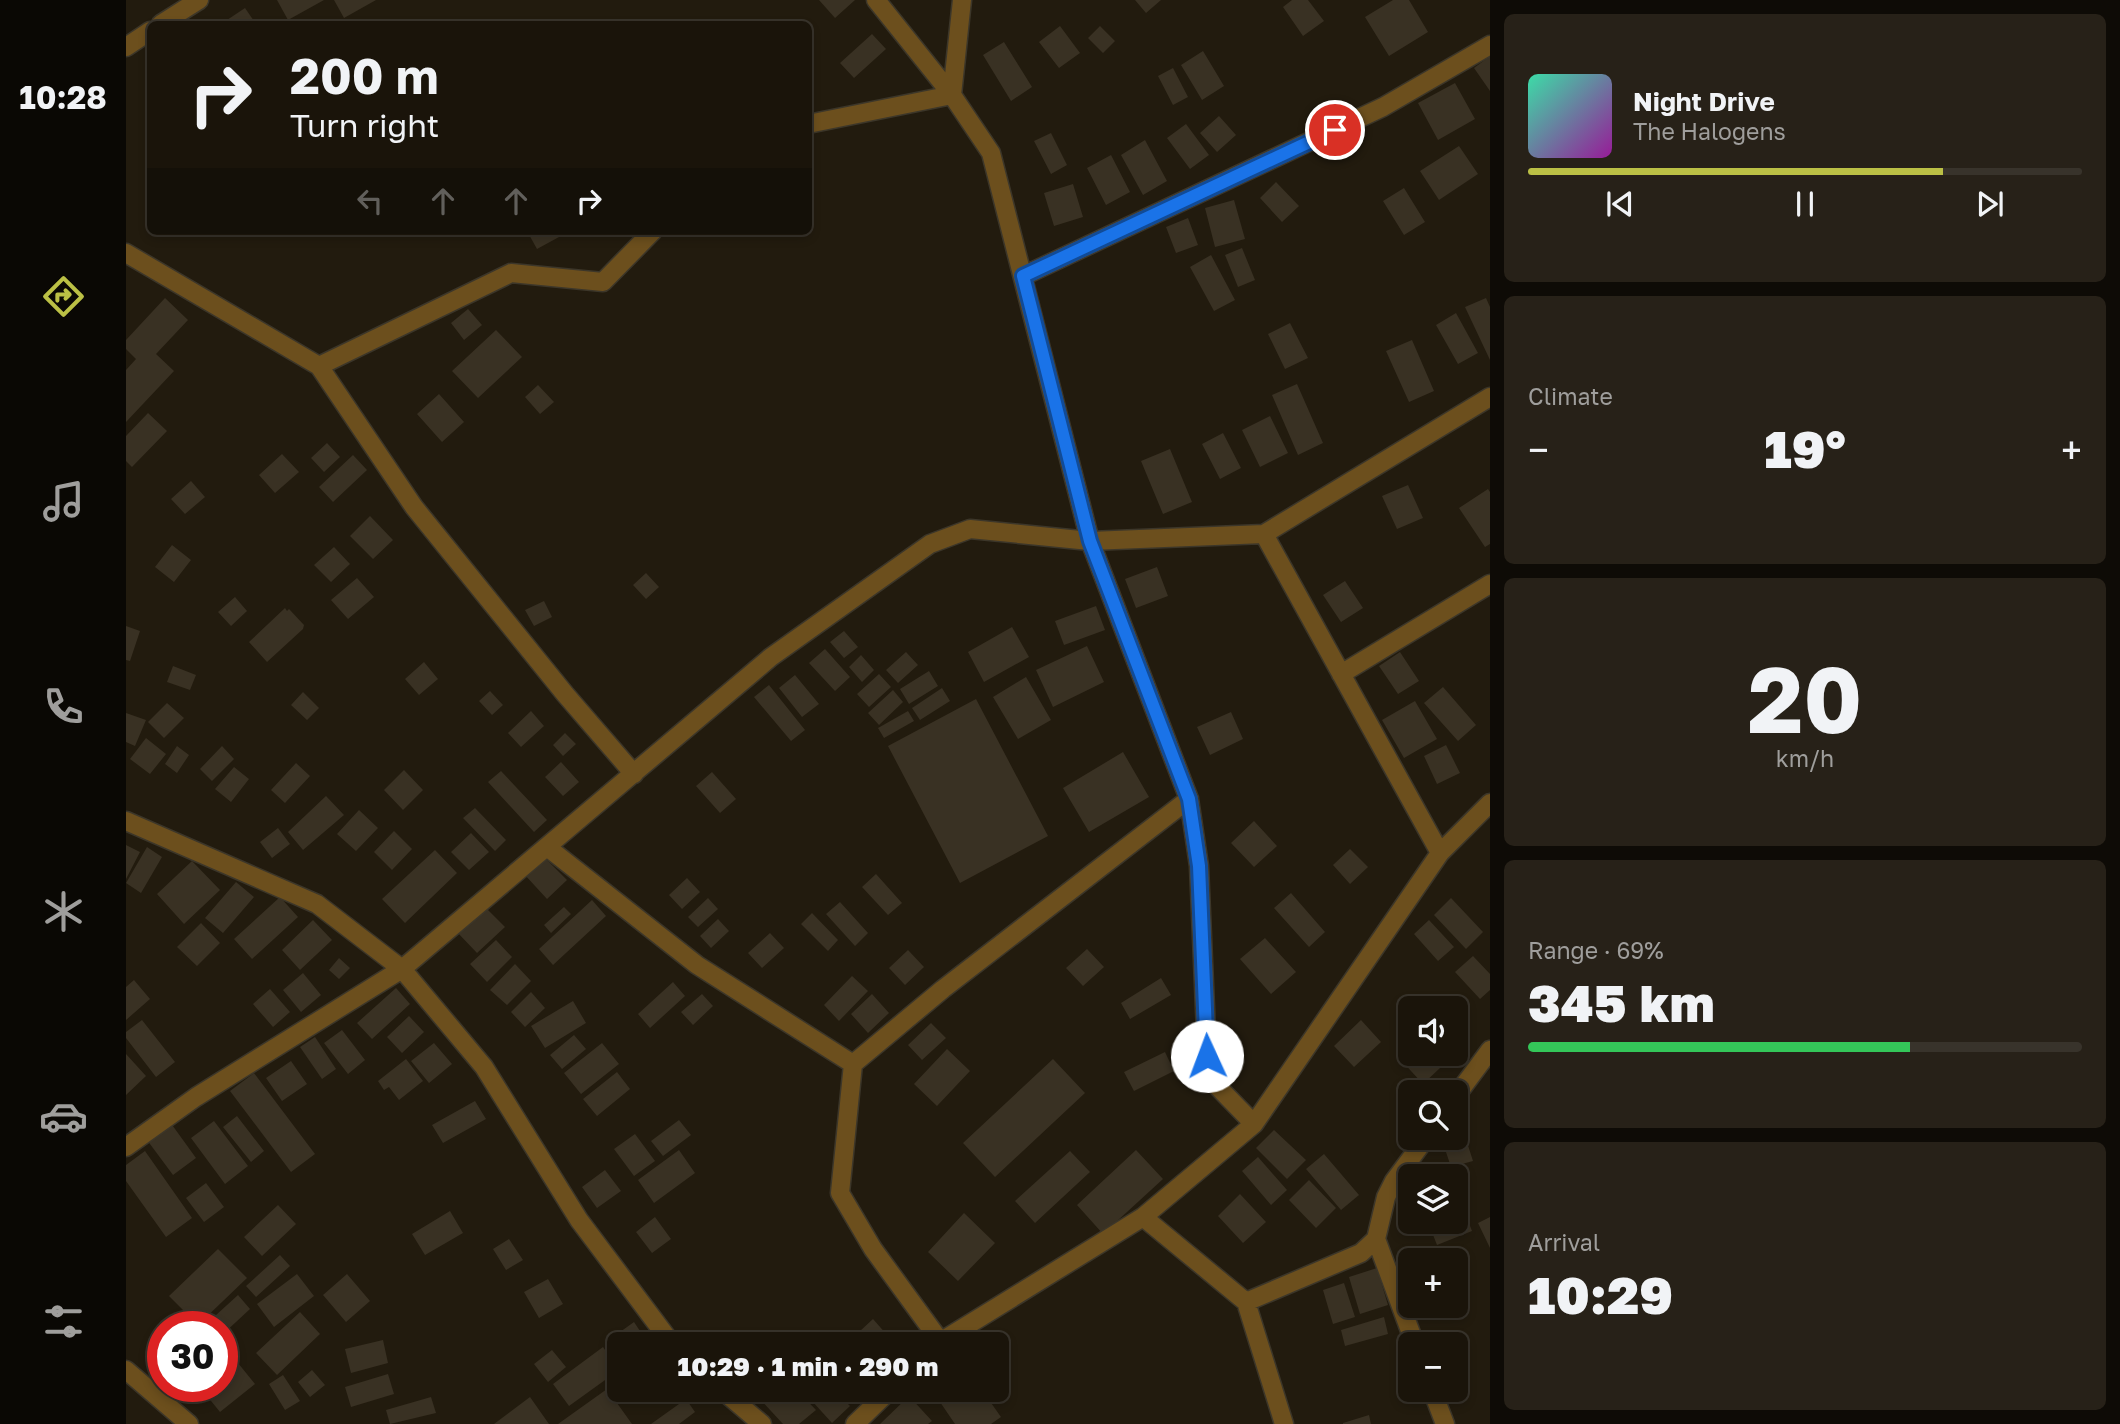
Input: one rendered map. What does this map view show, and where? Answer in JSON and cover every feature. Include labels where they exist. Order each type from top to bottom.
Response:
[{"type":"street","points":[[166,21],[199,0]]},
{"type":"street","points":[[876,0],[952,95],[991,153],[1090,541],[1189,799],[1199,866],[1207,1056],[1217,1086],[1254,1124]]},
{"type":"street","points":[[952,95],[962,0]]},
{"type":"street","points":[[126,47],[147,33]]},
{"type":"street","points":[[1023,276],[1383,107],[1490,45]]},
{"type":"street","points":[[812,123],[952,95]]},
{"type":"street","points":[[319,366],[511,273],[603,282],[649,235]]},
{"type":"street","points":[[126,253],[319,366],[414,507],[565,694],[634,774]]},
{"type":"street","points":[[126,1147],[196,1097],[402,969],[771,657],[930,544],[970,529],[1090,541],[1264,534],[1490,397]]},
{"type":"street","points":[[1264,534],[1440,853]]},
{"type":"street","points":[[1341,674],[1490,584]]},
{"type":"street","points":[[932,1332],[873,1249],[840,1193],[853,1064],[943,989],[1189,799]]},
{"type":"street","points":[[955,1332],[1143,1217],[1254,1124],[1440,853],[1490,803]]},
{"type":"street","points":[[126,821],[317,904],[402,969],[484,1067],[579,1220],[663,1332]]},
{"type":"street","points":[[547,847],[697,965],[853,1064]]},
{"type":"street","points":[[1468,1080],[1490,1050]]},
{"type":"street","points":[[1246,1302],[1361,1253],[1376,1239],[1386,1197],[1394,1181],[1417,1150]]},
{"type":"street","points":[[1143,1217],[1246,1302],[1284,1424]]},
{"type":"street","points":[[1376,1239],[1411,1332]]},
{"type":"street","points":[[126,1370],[189,1424]]},
{"type":"street","points":[[736,1402],[762,1424]]},
{"type":"street","points":[[855,1424],[878,1402]]},
{"type":"street","points":[[1437,1402],[1445,1424]]},
{"type":"building","points":[[277,0],[324,0],[288,20]]},
{"type":"building","points":[[334,0],[376,0],[344,18]]},
{"type":"building","points":[[819,0],[855,0],[835,18]]},
{"type":"building","points":[[1135,0],[1161,0],[1146,13]]},
{"type":"building","points":[[1292,0],[1308,0],[1324,21],[1303,36],[1283,7]]},
{"type":"building","points":[[1393,0],[1409,0],[1428,32],[1389,56],[1365,17]]},
{"type":"building","points":[[245,8],[254,21],[226,21]]},
{"type":"building","points":[[1060,26],[1080,53],[1059,68],[1039,42]]},
{"type":"building","points":[[1100,26],[1115,41],[1103,53],[1088,38]]},
{"type":"building","points":[[872,34],[886,49],[854,78],[840,63]]},
{"type":"building","points":[[1004,42],[1032,87],[1011,101],[983,55]]},
{"type":"building","points":[[1203,51],[1224,86],[1202,100],[1181,65]]},
{"type":"building","points":[[1490,56],[1490,91],[1474,68]]},
{"type":"building","points":[[1173,68],[1188,97],[1173,105],[1158,76]]},
{"type":"building","points":[[1455,83],[1475,119],[1438,140],[1418,103]]},
{"type":"building","points":[[1219,116],[1236,135],[1217,152],[1200,133]]},
{"type":"building","points":[[1186,124],[1209,155],[1190,169],[1167,138]]},
{"type":"building","points":[[1051,133],[1067,165],[1051,174],[1034,141]]},
{"type":"building","points":[[1145,140],[1167,181],[1143,195],[1121,155]]},
{"type":"building","points":[[1459,146],[1478,174],[1439,200],[1420,171]]},
{"type":"building","points":[[1111,155],[1130,192],[1106,205],[1087,168]]},
{"type":"building","points":[[1276,182],[1299,206],[1282,222],[1260,198]]},
{"type":"building","points":[[1073,184],[1083,217],[1054,226],[1044,193]]},
{"type":"building","points":[[1404,188],[1425,222],[1404,235],[1383,201]]},
{"type":"building","points":[[1234,200],[1245,239],[1215,247],[1205,208]]},
{"type":"building","points":[[1188,218],[1198,245],[1176,253],[1166,227]]},
{"type":"building","points":[[529,235],[563,235],[537,249]]},
{"type":"building","points":[[1242,248],[1255,280],[1238,287],[1225,255]]},
{"type":"building","points":[[1211,255],[1235,300],[1214,311],[1190,267]]},
{"type":"building","points":[[165,298],[188,320],[156,354],[174,371],[126,422],[126,370],[136,359],[126,349],[126,340]]},
{"type":"building","points":[[1486,298],[1490,307],[1490,360],[1465,307]]},
{"type":"building","points":[[468,309],[482,325],[464,340],[451,323]]},
{"type":"building","points":[[1456,313],[1478,353],[1458,364],[1436,325]]},
{"type":"building","points":[[1290,323],[1308,358],[1285,369],[1268,334]]},
{"type":"building","points":[[496,330],[522,357],[478,398],[452,371]]},
{"type":"building","points":[[1412,340],[1434,391],[1409,402],[1386,351]]},
{"type":"building","points":[[1297,384],[1323,443],[1298,455],[1272,395]]},
{"type":"building","points":[[538,385],[554,402],[540,414],[525,397]]},
{"type":"building","points":[[439,394],[464,422],[442,442],[417,414]]},
{"type":"building","points":[[148,413],[167,431],[132,467],[126,461],[126,436]]},
{"type":"building","points":[[1270,416],[1288,453],[1260,467],[1242,430]]},
{"type":"building","points":[[1223,433],[1241,468],[1220,479],[1202,444]]},
{"type":"building","points":[[327,443],[340,457],[324,472],[311,458]]},
{"type":"building","points":[[1170,449],[1192,502],[1163,514],[1141,461]]},
{"type":"building","points":[[282,454],[299,472],[275,493],[259,475]]},
{"type":"building","points":[[353,455],[367,470],[333,502],[319,487]]},
{"type":"building","points":[[191,481],[205,497],[185,514],[171,499]]},
{"type":"building","points":[[1408,485],[1423,518],[1397,529],[1382,496]]},
{"type":"building","points":[[1488,489],[1490,544],[1485,547],[1459,508]]},
{"type":"building","points":[[370,516],[393,540],[373,559],[350,536]]},
{"type":"building","points":[[172,545],[191,560],[174,582],[155,567]]},
{"type":"building","points":[[334,547],[350,564],[331,582],[314,565]]},
{"type":"building","points":[[1157,567],[1168,596],[1136,608],[1125,579]]},
{"type":"building","points":[[646,573],[659,587],[646,599],[633,585]]},
{"type":"building","points":[[357,578],[374,597],[348,619],[331,600]]},
{"type":"building","points":[[1345,581],[1363,608],[1341,622],[1323,595]]},
{"type":"building","points":[[235,597],[247,611],[231,626],[218,612]]},
{"type":"building","points":[[544,601],[552,617],[534,626],[525,610]]},
{"type":"building","points":[[1096,606],[1105,630],[1064,645],[1055,621]]},
{"type":"building","points":[[285,608],[304,625],[303,629],[267,662],[249,642]]},
{"type":"building","points":[[126,626],[140,631],[130,661],[126,660]]},
{"type":"building","points":[[1012,627],[1029,657],[984,682],[968,652]]},
{"type":"building","points":[[844,631],[858,647],[844,658],[830,642]]},
{"type":"building","points":[[1087,646],[1104,682],[1053,707],[1036,670]]},
{"type":"building","points":[[825,649],[850,677],[835,691],[809,663]]},
{"type":"building","points":[[906,652],[918,665],[898,683],[886,670]]},
{"type":"building","points":[[1400,652],[1419,681],[1398,694],[1379,666]]},
{"type":"building","points":[[861,655],[874,670],[862,682],[849,667]]},
{"type":"building","points":[[424,662],[438,679],[419,695],[405,679]]},
{"type":"building","points":[[173,666],[196,675],[190,690],[167,682]]},
{"type":"building","points":[[929,671],[938,686],[909,704],[900,689]]},
{"type":"building","points":[[879,674],[891,687],[869,707],[857,694]]},
{"type":"building","points":[[795,675],[819,704],[802,717],[779,688]]},
{"type":"building","points":[[1026,677],[1051,720],[1018,739],[993,697]]},
{"type":"building","points":[[769,685],[805,730],[791,741],[754,697]]},
{"type":"building","points":[[1443,687],[1476,725],[1458,741],[1424,703]]},
{"type":"building","points":[[942,688],[950,701],[920,720],[912,708]]},
{"type":"building","points":[[893,690],[903,702],[879,725],[868,713]]},
{"type":"building","points":[[490,691],[503,705],[492,715],[479,701]]},
{"type":"building","points":[[303,692],[319,708],[307,720],[291,705]]},
{"type":"building","points":[[976,699],[1048,836],[960,883],[888,746]]},
{"type":"building","points":[[1415,701],[1437,739],[1404,758],[1382,720]]},
{"type":"building","points":[[167,703],[184,718],[164,738],[148,722]]},
{"type":"building","points":[[531,711],[544,726],[521,747],[508,733]]},
{"type":"building","points":[[908,711],[914,721],[884,738],[878,728]]},
{"type":"building","points":[[1231,712],[1243,739],[1210,755],[1197,727]]},
{"type":"building","points":[[126,713],[146,720],[135,746],[126,742]]},
{"type":"building","points":[[565,733],[576,744],[563,756],[553,745]]},
{"type":"building","points":[[146,738],[166,754],[150,774],[130,759]]},
{"type":"building","points":[[1446,745],[1460,773],[1437,784],[1424,756]]},
{"type":"building","points":[[177,746],[189,755],[177,773],[165,764]]},
{"type":"building","points":[[222,746],[234,759],[212,781],[200,769]]},
{"type":"building","points":[[1123,752],[1149,797],[1089,832],[1063,788]]},
{"type":"building","points":[[561,762],[579,782],[563,796],[545,777]]},
{"type":"building","points":[[296,763],[310,776],[285,803],[271,790]]},
{"type":"building","points":[[234,767],[249,779],[231,802],[215,789]]},
{"type":"building","points":[[404,770],[423,790],[403,810],[384,790]]},
{"type":"building","points":[[501,771],[547,820],[534,832],[488,782]]},
{"type":"building","points":[[712,772],[736,799],[720,813],[696,786]]},
{"type":"building","points":[[326,796],[344,815],[303,850],[288,832]]},
{"type":"building","points":[[475,808],[506,840],[495,851],[463,818]]},
{"type":"building","points":[[359,810],[378,828],[356,851],[337,834]]},
{"type":"building","points":[[1254,821],[1277,846],[1254,867],[1231,843]]},
{"type":"building","points":[[278,828],[290,844],[272,858],[260,842]]},
{"type":"building","points":[[394,831],[412,849],[392,870],[374,852]]},
{"type":"building","points":[[471,833],[489,852],[469,870],[451,852]]},
{"type":"building","points":[[126,845],[140,852],[126,879]]},
{"type":"building","points":[[147,847],[162,857],[141,893],[126,883]]},
{"type":"building","points":[[1350,849],[1368,867],[1350,884],[1333,865]]},
{"type":"building","points":[[435,850],[457,873],[405,923],[382,899]]},
{"type":"building","points":[[543,856],[567,880],[547,899],[524,874]]},
{"type":"building","points":[[192,861],[220,890],[184,924],[157,894]]},
{"type":"building","points":[[876,874],[902,903],[888,915],[862,887]]},
{"type":"building","points":[[687,878],[700,892],[682,909],[669,895]]},
{"type":"building","points":[[236,882],[254,897],[223,933],[205,918]]},
{"type":"building","points":[[1291,893],[1325,932],[1309,947],[1274,908]]},
{"type":"building","points":[[280,897],[298,917],[252,959],[234,939]]},
{"type":"building","points":[[708,898],[718,909],[698,927],[688,917]]},
{"type":"building","points":[[1451,898],[1483,932],[1466,949],[1434,915]]},
{"type":"building","points":[[592,900],[606,916],[553,965],[539,949]]},
{"type":"building","points":[[840,902],[868,933],[855,946],[826,914]]},
{"type":"building","points":[[483,905],[505,927],[477,953],[456,931]]},
{"type":"building","points":[[564,907],[571,914],[551,933],[544,925]]},
{"type":"building","points":[[812,913],[838,940],[828,951],[801,924]]},
{"type":"building","points":[[718,919],[729,931],[711,948],[700,936]]},
{"type":"building","points":[[313,920],[332,940],[300,970],[282,950]]},
{"type":"building","points":[[1429,920],[1454,947],[1438,961],[1414,934]]},
{"type":"building","points":[[201,923],[220,943],[197,966],[177,947]]},
{"type":"building","points":[[770,933],[784,948],[762,968],[748,953]]},
{"type":"building","points":[[1265,938],[1296,972],[1271,994],[1240,959]]},
{"type":"building","points":[[496,940],[512,957],[487,982],[470,964]]},
{"type":"building","points":[[1087,949],[1104,967],[1083,986],[1066,968]]},
{"type":"building","points":[[908,950],[924,967],[905,985],[889,968]]},
{"type":"building","points":[[1473,956],[1490,974],[1490,990],[1480,999],[1455,972]]},
{"type":"building","points":[[339,958],[350,968],[339,979],[329,970]]},
{"type":"building","points":[[515,964],[531,981],[507,1005],[490,990]]},
{"type":"building","points":[[303,973],[321,995],[301,1012],[283,990]]},
{"type":"building","points":[[852,976],[868,991],[839,1021],[824,1005]]},
{"type":"building","points":[[1161,978],[1171,995],[1130,1019],[1121,1003]]},
{"type":"building","points":[[134,980],[150,999],[126,1020],[126,987]]},
{"type":"building","points":[[673,982],[685,996],[650,1028],[638,1014]]},
{"type":"building","points":[[396,988],[410,1004],[372,1039],[357,1023]]},
{"type":"building","points":[[270,989],[290,1012],[273,1027],[253,1004]]},
{"type":"building","points":[[531,992],[545,1008],[525,1027],[511,1012]]},
{"type":"building","points":[[702,994],[713,1006],[693,1025],[681,1012]]},
{"type":"building","points":[[872,994],[889,1013],[868,1033],[851,1014]]},
{"type":"building","points":[[573,1001],[586,1023],[545,1048],[531,1026]]},
{"type":"building","points":[[409,1016],[424,1032],[402,1053],[387,1037]]},
{"type":"building","points":[[142,1020],[175,1062],[156,1077],[126,1038],[126,1032]]},
{"type":"building","points":[[1361,1020],[1381,1042],[1354,1067],[1334,1046]]},
{"type":"building","points":[[931,1023],[946,1038],[922,1060],[908,1045]]},
{"type":"building","points":[[342,1030],[365,1060],[348,1074],[324,1043]]},
{"type":"building","points":[[574,1035],[586,1049],[562,1069],[550,1055]]},
{"type":"building","points":[[315,1037],[336,1069],[322,1079],[300,1047]]},
{"type":"building","points":[[434,1043],[452,1064],[429,1083],[411,1061]]},
{"type":"building","points":[[602,1043],[619,1064],[581,1094],[564,1073]]},
{"type":"building","points":[[947,1049],[970,1071],[937,1106],[914,1084]]},
{"type":"building","points":[[1165,1052],[1174,1071],[1134,1091],[1124,1072]]},
{"type":"building","points":[[126,1054],[146,1076],[126,1095]]},
{"type":"building","points":[[406,1059],[423,1081],[399,1100],[389,1087],[384,1090],[378,1081]]},
{"type":"building","points":[[1053,1059],[1085,1093],[995,1177],[963,1143]]},
{"type":"building","points":[[291,1061],[307,1084],[282,1101],[266,1078]]},
{"type":"building","points":[[1406,1066],[1440,1068],[1427,1080],[1419,1080]]},
{"type":"building","points":[[617,1072],[630,1089],[597,1116],[583,1099]]},
{"type":"building","points":[[254,1073],[315,1154],[291,1172],[230,1091]]},
{"type":"building","points":[[475,1101],[486,1119],[443,1143],[432,1125]]},
{"type":"building","points":[[237,1116],[264,1151],[251,1162],[223,1127]]},
{"type":"building","points":[[679,1120],[691,1135],[663,1156],[651,1141]]},
{"type":"building","points":[[214,1121],[248,1166],[225,1184],[191,1138]]},
{"type":"building","points":[[170,1122],[196,1158],[173,1175],[147,1140]]},
{"type":"building","points":[[1274,1130],[1306,1160],[1287,1179],[1256,1148]]},
{"type":"building","points":[[635,1134],[655,1161],[634,1176],[614,1149]]},
{"type":"building","points":[[1468,1145],[1473,1161],[1450,1164],[1445,1150],[1468,1150]]},
{"type":"building","points":[[679,1150],[695,1173],[654,1203],[638,1180]]},
{"type":"building","points":[[1136,1150],[1163,1179],[1103,1234],[1077,1205]]},
{"type":"building","points":[[145,1151],[192,1218],[166,1237],[126,1181],[126,1165]]},
{"type":"building","points":[[1070,1151],[1090,1172],[1035,1223],[1015,1201]]},
{"type":"building","points":[[1324,1154],[1359,1195],[1341,1210],[1306,1169]]},
{"type":"building","points":[[1258,1157],[1287,1190],[1271,1205],[1242,1171]]},
{"type":"building","points":[[605,1170],[621,1191],[597,1208],[582,1187]]},
{"type":"building","points":[[1309,1180],[1336,1208],[1316,1228],[1289,1200]]},
{"type":"building","points":[[206,1183],[224,1207],[204,1222],[186,1198]]},
{"type":"building","points":[[1240,1194],[1266,1222],[1243,1243],[1218,1216]]},
{"type":"building","points":[[278,1205],[296,1224],[262,1256],[244,1237]]},
{"type":"building","points":[[450,1211],[463,1233],[425,1255],[412,1234]]},
{"type":"building","points":[[964,1213],[995,1243],[958,1281],[928,1252]]},
{"type":"building","points":[[655,1217],[671,1239],[652,1253],[636,1232]]},
{"type":"building","points":[[1490,1217],[1490,1248],[1478,1223]]},
{"type":"building","points":[[1433,1234],[1464,1234],[1437,1245]]},
{"type":"building","points":[[509,1239],[523,1260],[506,1270],[493,1249]]},
{"type":"building","points":[[218,1249],[247,1278],[213,1311],[184,1311],[169,1296]]},
{"type":"building","points":[[280,1255],[290,1266],[256,1297],[246,1286]]},
{"type":"building","points":[[1377,1268],[1388,1305],[1360,1314],[1349,1277]]},
{"type":"building","points":[[297,1274],[314,1296],[274,1327],[257,1304]]},
{"type":"building","points":[[347,1274],[370,1301],[346,1322],[323,1295]]},
{"type":"building","points":[[548,1279],[563,1304],[539,1318],[524,1292]]},
{"type":"building","points":[[1344,1283],[1355,1317],[1333,1324],[1323,1290]]},
{"type":"building","points":[[238,1295],[250,1309],[238,1320],[238,1311],[220,1311]]},
{"type":"building","points":[[300,1312],[320,1334],[277,1375],[256,1353]]},
{"type":"building","points":[[1384,1317],[1388,1334],[1345,1346],[1341,1330]]},
{"type":"building","points":[[873,1319],[884,1332],[859,1332]]},
{"type":"building","points":[[634,1322],[641,1332],[620,1332]]},
{"type":"building","points":[[383,1340],[388,1363],[351,1373],[345,1349]]},
{"type":"building","points":[[603,1347],[607,1353],[607,1379],[569,1406],[553,1384]]},
{"type":"building","points":[[552,1350],[566,1367],[548,1382],[534,1364]]},
{"type":"building","points":[[238,1363],[255,1384],[238,1398]]},
{"type":"building","points":[[312,1370],[325,1385],[310,1397],[298,1382]]},
{"type":"building","points":[[388,1374],[394,1394],[351,1407],[345,1387]]},
{"type":"building","points":[[283,1375],[300,1401],[285,1410],[269,1384]]},
{"type":"building","points":[[607,1389],[607,1402],[616,1402],[632,1424],[558,1424]]},
{"type":"building","points":[[431,1397],[436,1413],[390,1424],[386,1410]]},
{"type":"building","points":[[530,1397],[549,1424],[494,1424]]},
{"type":"building","points":[[212,1402],[232,1402],[220,1412]]},
{"type":"building","points":[[682,1402],[688,1402],[695,1412],[679,1424],[651,1424]]},
{"type":"building","points":[[763,1402],[808,1402],[816,1410],[799,1424],[783,1424]]},
{"type":"building","points":[[813,1402],[846,1402],[850,1406],[832,1423]]},
{"type":"building","points":[[903,1402],[915,1402],[932,1421],[928,1424],[880,1424]]},
{"type":"building","points":[[940,1402],[990,1402],[1001,1417],[991,1424],[955,1424]]},
{"type":"building","points":[[1369,1415],[1371,1424],[1343,1424],[1343,1423]]},
{"type":"route","points":[[1207,1056],[1199,866],[1189,799],[1090,541],[1023,276],[1335,130]]}]
